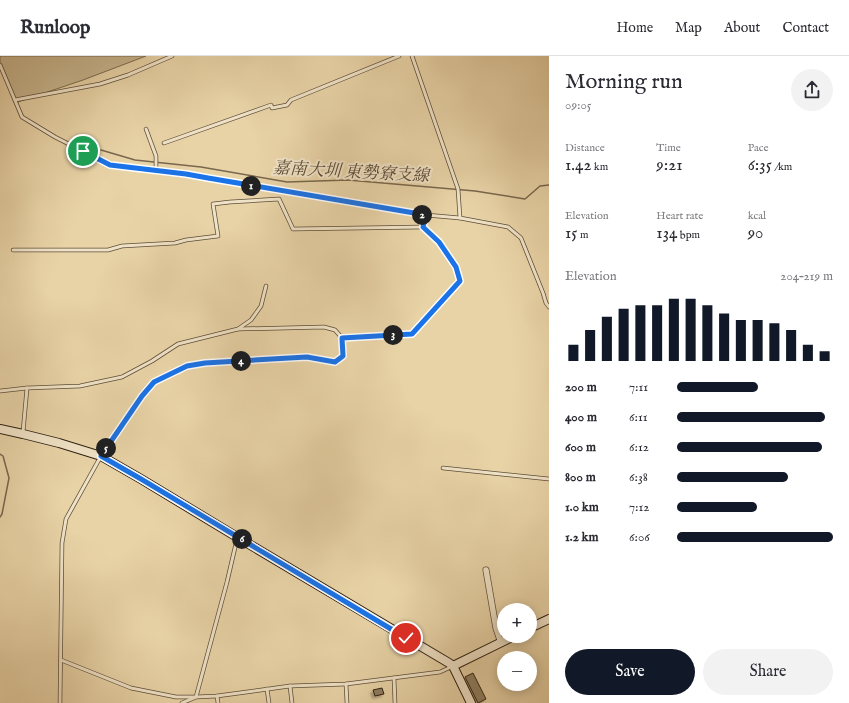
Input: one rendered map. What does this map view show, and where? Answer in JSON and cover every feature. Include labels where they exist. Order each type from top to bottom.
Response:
[{"type":"street","points":[[0,429],[59,443],[101,456],[141,479],[449,663],[453,666],[471,703]]},
{"type":"street","points":[[486,570],[497,632]]},
{"type":"street","points":[[537,625],[549,619]]},
{"type":"street","points":[[453,666],[500,643]]},
{"type":"lane","points":[[15,100],[100,84],[128,75],[172,56]]},
{"type":"lane","points":[[164,143],[271,105],[272,108],[287,104],[291,100],[399,56]]},
{"type":"lane","points":[[412,56],[458,189],[460,218]]},
{"type":"lane","points":[[0,65],[22,117],[55,137],[110,165],[186,174],[426,215],[460,218],[508,227],[521,238],[549,307]]},
{"type":"lane","points":[[146,129],[156,156],[156,171]]},
{"type":"lane","points":[[13,250],[108,250],[122,246],[175,243],[218,236],[213,204],[280,198],[293,229],[423,227],[439,242],[456,267],[460,281],[412,334],[342,338]]},
{"type":"lane","points":[[423,227],[426,215]]},
{"type":"lane","points":[[238,329],[252,320],[262,306],[266,286]]},
{"type":"lane","points":[[0,391],[27,388],[80,386],[122,377],[152,361],[178,344],[238,329],[324,326],[335,330],[342,338],[343,356],[335,362],[307,357],[205,363],[187,366],[154,382],[142,396],[101,456],[66,519],[62,543],[60,703]]},
{"type":"lane","points":[[23,434],[27,388]]},
{"type":"lane","points":[[443,468],[549,479]]},
{"type":"lane","points":[[196,697],[238,537]]},
{"type":"lane","points":[[61,660],[131,688],[176,697],[217,696],[290,686],[346,684],[440,672],[453,666]]},
{"type":"lane","points":[[394,678],[395,703]]},
{"type":"lane","points":[[346,684],[347,703]]},
{"type":"lane","points":[[290,686],[292,703]]},
{"type":"lane","points":[[267,689],[269,703]]},
{"type":"lane","points":[[217,696],[218,703]]},
{"type":"lane","points":[[182,703],[196,697]]},
{"type":"shaded area","points":[[0,56],[146,56],[83,80],[15,103],[0,66]]},
{"type":"building","points":[[473,673],[486,699],[478,703],[465,677]]},
{"type":"building","points":[[382,688],[384,694],[375,696],[373,690]]},
{"type":"waterway","name":"嘉南大圳 東勢寮支線","points":[[101,150],[135,160],[201,167],[287,182],[348,180],[475,191],[525,199],[540,186],[549,185]]},
{"type":"waterway","points":[[0,454],[3,456],[9,478],[2,514],[0,517]]},
{"type":"route","points":[[83,151],[110,165],[186,174],[426,215],[423,227],[439,242],[456,267],[460,281],[412,334],[342,338],[343,356],[335,362],[307,357],[205,363],[187,366],[154,382],[142,396],[101,456],[406,638]]}]
